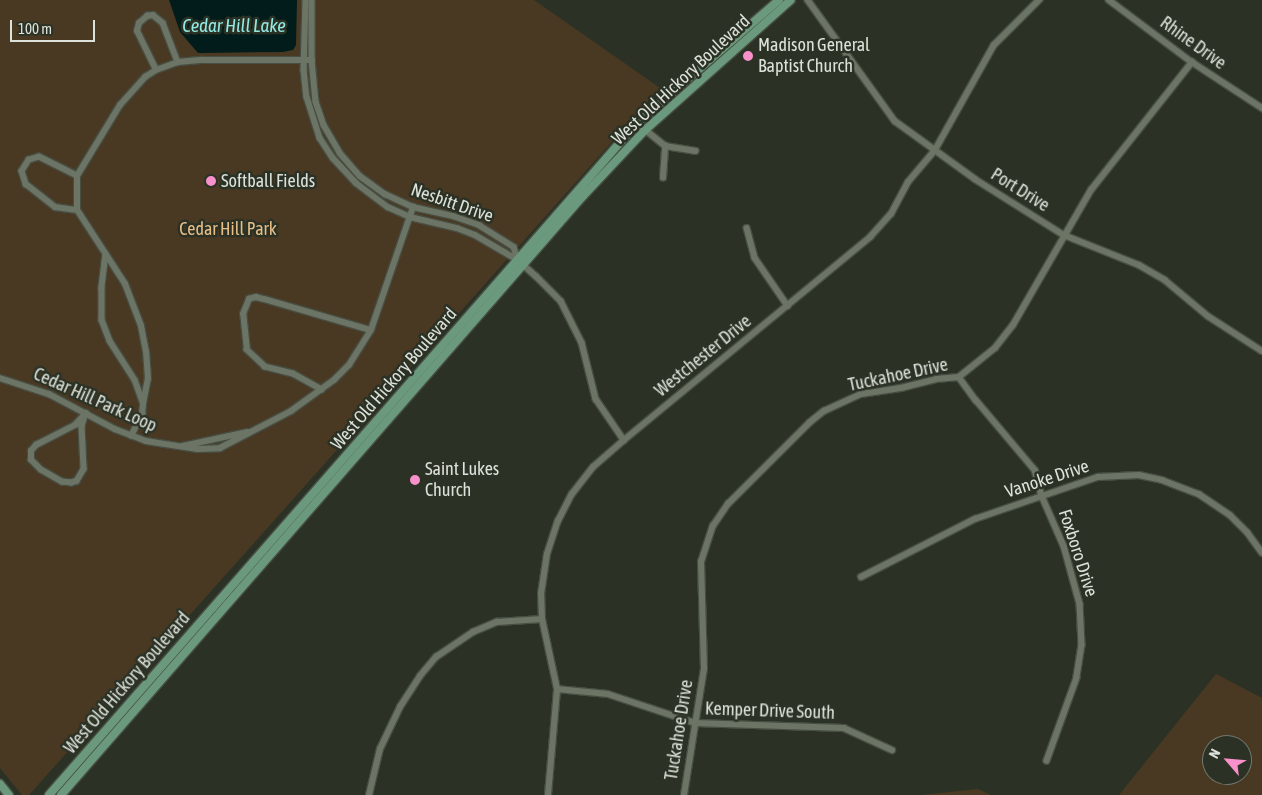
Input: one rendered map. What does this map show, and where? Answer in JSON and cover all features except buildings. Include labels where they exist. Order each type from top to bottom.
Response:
[{"type":"main road","name":"West Old Hickory Boulevard","points":[[61,795],[521,262],[637,123],[779,0]]},
{"type":"main road","name":"West Old Hickory Boulevard","points":[[48,795],[521,262],[644,130],[791,0]]},
{"type":"main road","points":[[0,784],[9,795]]},
{"type":"street","name":"Nesbitt Drive","points":[[306,0],[304,60],[307,97],[312,118],[320,138],[333,158],[366,192],[388,207],[410,217],[466,232],[521,262]]},
{"type":"street","name":"Nesbitt Drive","points":[[312,0],[312,60],[320,115],[340,153],[369,182],[385,194],[413,207],[461,218],[479,225],[514,248],[521,262]]},
{"type":"street","name":"Port Drive","points":[[808,0],[895,121],[975,179],[1064,235],[1139,265],[1208,316],[1262,352]]},
{"type":"street","name":"Westchester Drive","points":[[548,795],[557,689],[542,619],[541,594],[546,562],[558,522],[572,494],[594,467],[624,440],[870,237],[890,214],[908,182],[935,150],[994,45],[1038,0]]},
{"type":"street","name":"Rhine Drive","points":[[1109,0],[1192,62],[1262,108]]},
{"type":"street","points":[[156,70],[137,31],[139,23],[147,16],[153,15],[163,23],[178,62]]},
{"type":"street","points":[[131,436],[142,414],[148,364],[141,326],[125,284],[77,210],[77,176],[120,105],[145,77],[156,70],[178,62],[203,60],[312,60]]},
{"type":"street","name":"Tuckahoe Drive","points":[[684,795],[704,669],[701,562],[713,526],[728,504],[809,423],[824,411],[861,394],[901,388],[936,378],[959,377],[995,348],[1013,325],[1091,190],[1192,62]]},
{"type":"street","points":[[637,123],[665,146],[696,151]]},
{"type":"street","points":[[662,178],[665,146]]},
{"type":"street","points":[[77,176],[39,157],[29,160],[22,171],[26,184],[55,207],[77,210]]},
{"type":"street","name":"Cedar Hill Park Loop","points":[[0,378],[49,394],[131,436],[179,447],[214,449],[259,429],[292,411],[322,390],[349,365],[371,330],[413,207]]},
{"type":"street","points":[[747,228],[755,258],[788,306]]},
{"type":"street","points":[[106,254],[102,288],[102,320],[105,332],[135,380],[144,404]]},
{"type":"street","points":[[521,262],[561,301],[582,343],[596,398],[624,440]]},
{"type":"street","points":[[322,390],[293,374],[265,367],[251,355],[247,350],[243,314],[249,299],[256,297],[264,299],[371,330]]},
{"type":"street","name":"Foxboro Drive","points":[[959,377],[1034,470],[1042,496],[1064,548],[1080,604],[1082,645],[1076,678],[1047,762]]},
{"type":"street","points":[[86,413],[82,426],[84,469],[72,484],[62,482],[41,470],[31,460],[31,452],[36,445],[74,424],[86,413]]},
{"type":"street","name":"Cedar Hill Park Loop","points":[[179,447],[259,429]]},
{"type":"street","name":"Vanoke Drive","points":[[861,577],[974,519],[1098,477],[1139,476],[1162,480],[1200,494],[1230,515],[1248,533],[1262,552]]},
{"type":"street","points":[[369,795],[380,748],[400,707],[420,676],[436,657],[473,632],[497,622],[542,619]]},
{"type":"street","name":"Kemper Drive South","points":[[557,689],[608,694],[695,724],[844,728],[892,750]]},
{"type":"green space","name":"Cedar Hill Park","points":[[0,0],[534,0],[660,88],[29,795],[22,795],[0,768]]},
{"type":"green space","points":[[1216,674],[1262,698],[1262,795],[1119,795]]},
{"type":"green space","points":[[978,789],[991,795],[922,795]]},
{"type":"water","name":"Cedar Hill Lake","points":[[169,0],[297,0],[296,45],[293,50],[283,52],[198,53],[180,32]]},
{"type":"place","name":"Madison General Baptist Church","points":[[748,56]]},
{"type":"place","name":"Softball Fields","points":[[211,181]]},
{"type":"place","name":"Saint Lukes Church","points":[[415,480]]}]
